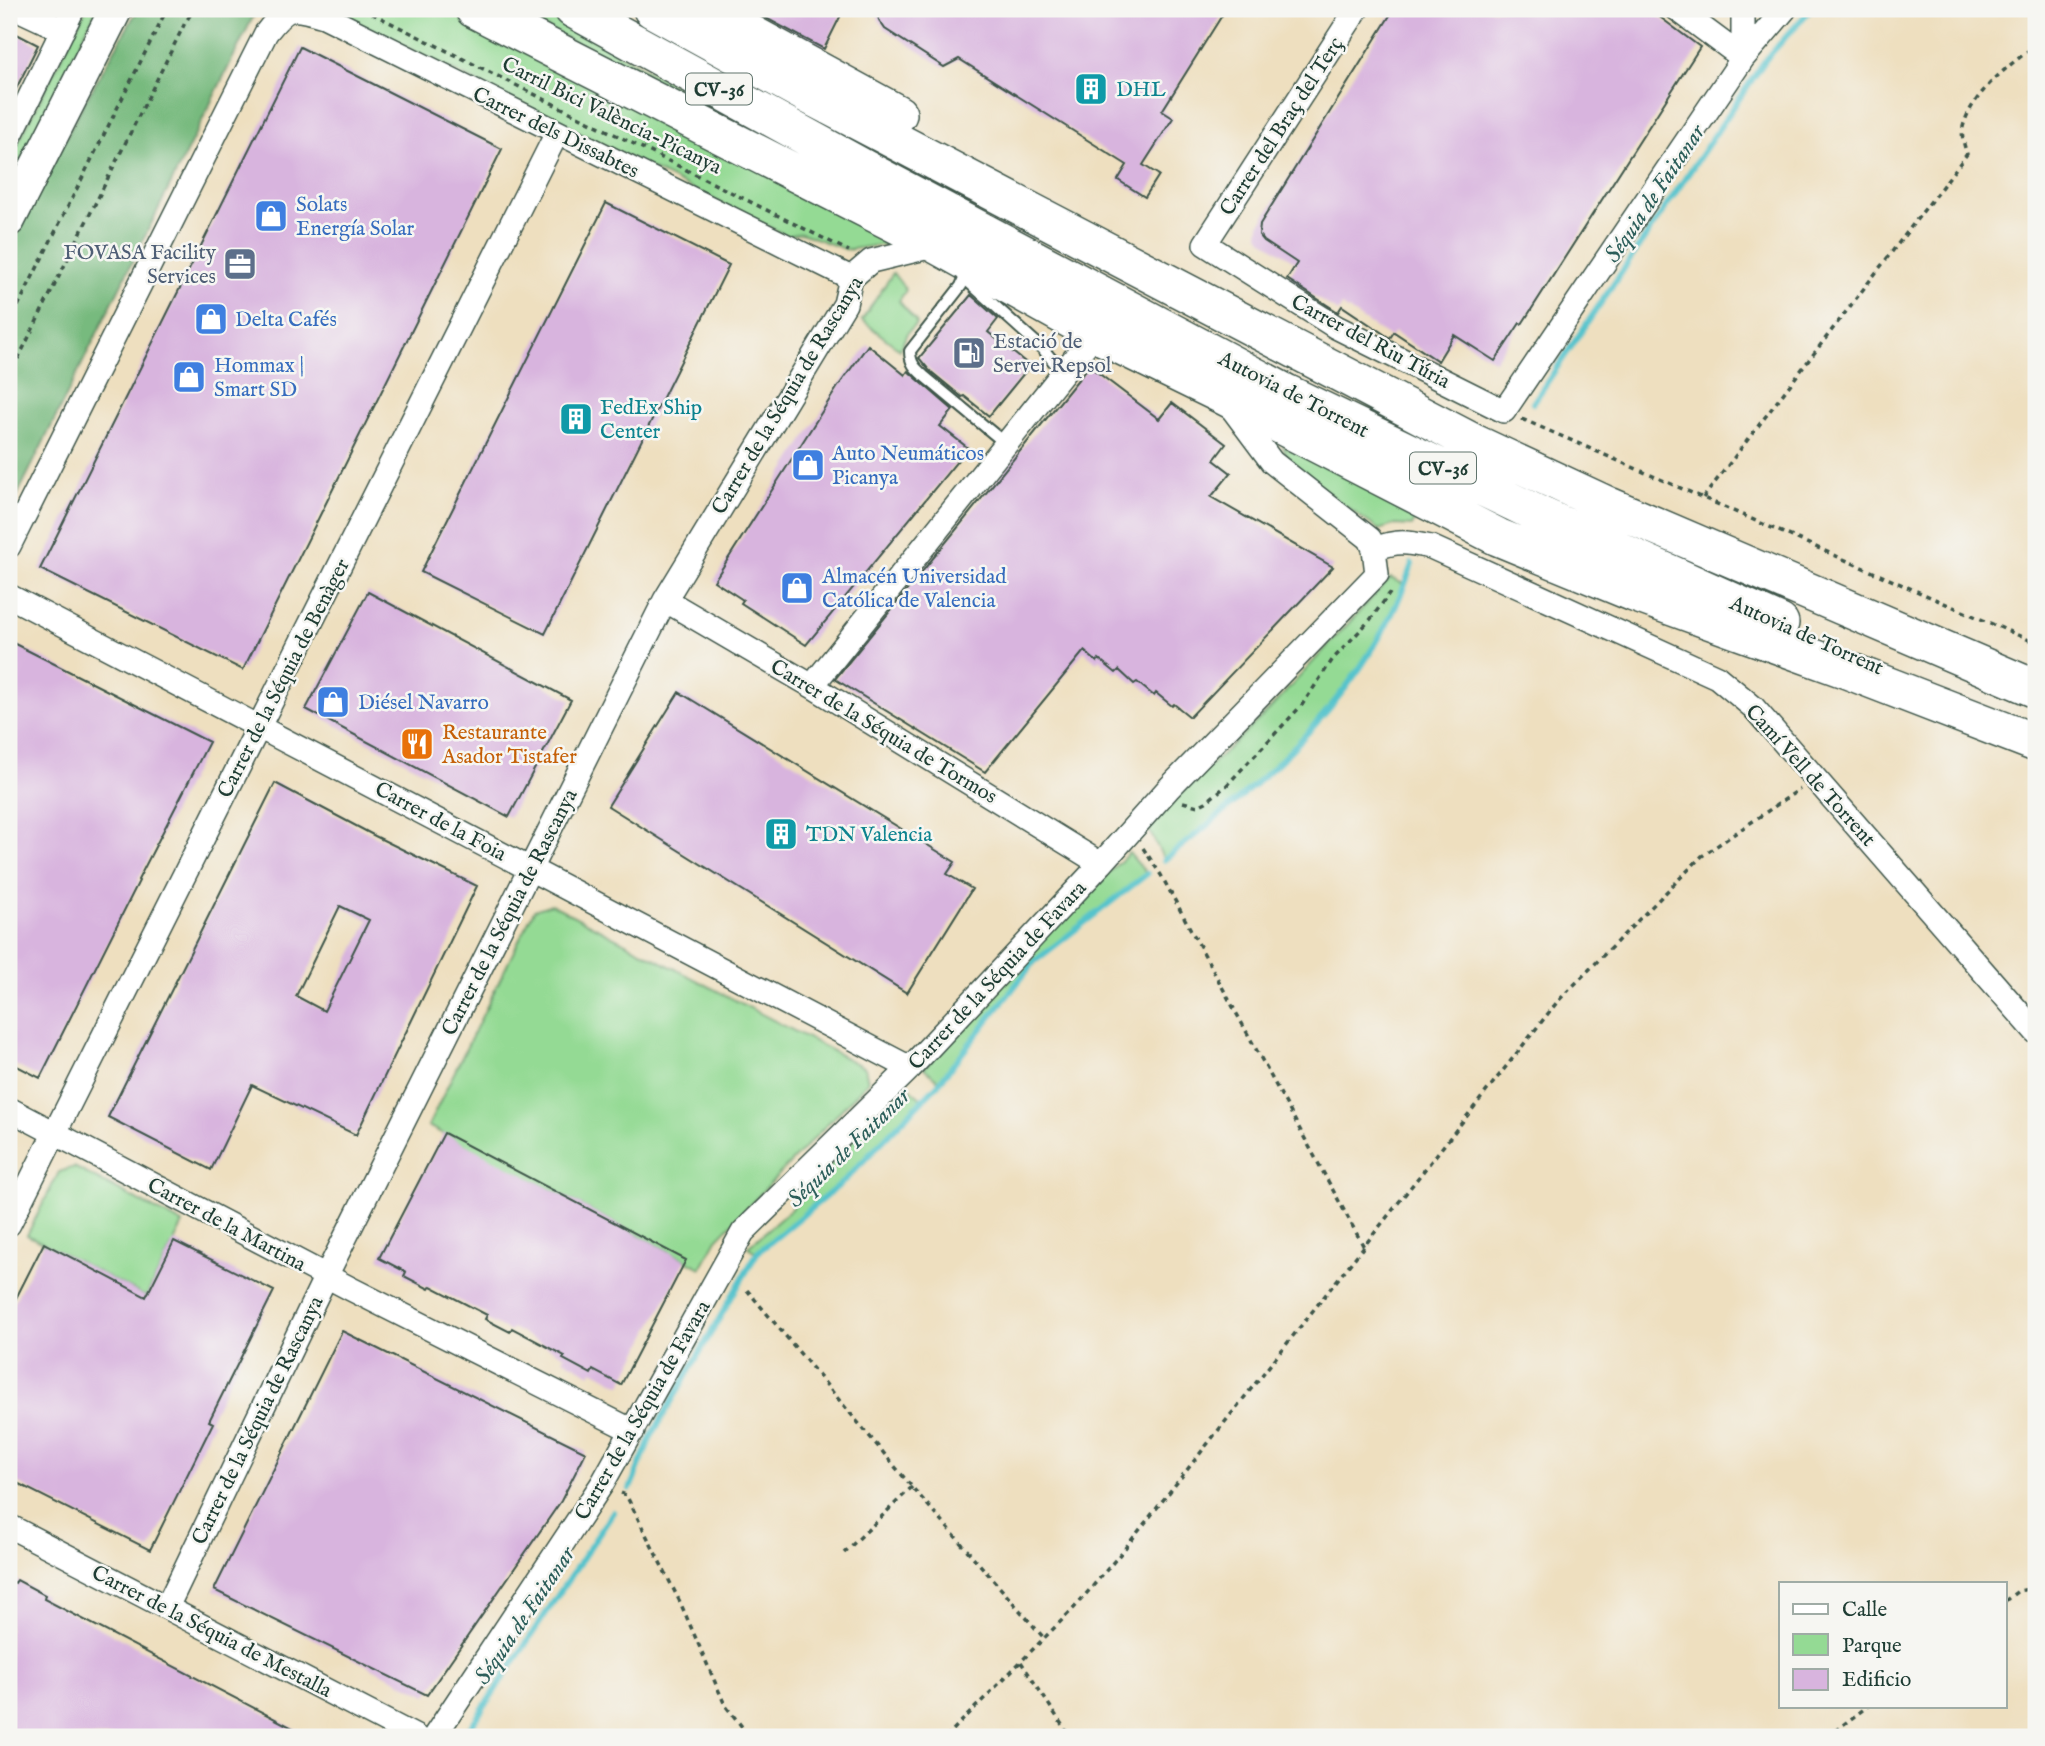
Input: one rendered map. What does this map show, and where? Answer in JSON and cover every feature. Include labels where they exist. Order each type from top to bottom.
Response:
[{"type":"highway","points":[[474,9],[940,247],[1095,333],[1498,537],[1634,593],[1847,670],[2036,743]]},
{"type":"highway","name":"Autovia de Torrent","points":[[573,9],[865,169],[1286,393],[1544,517],[2036,737]]},
{"type":"highway","name":"Autovia de Torrent","points":[[652,9],[812,97],[1472,442],[1609,506],[2036,689]]},
{"type":"highway","points":[[706,9],[935,134],[1277,341]]},
{"type":"main road","points":[[9,220],[116,9]]},
{"type":"street","points":[[18,9],[63,30]]},
{"type":"street","points":[[9,139],[73,9]]},
{"type":"street","name":"Carrer dels Dissabtes","points":[[9,546],[266,33],[278,16],[289,10],[301,9],[324,16],[851,278]]},
{"type":"street","name":"Carrer del Braç del Terç","points":[[1205,244],[1357,9]]},
{"type":"street","points":[[1677,9],[1743,58]]},
{"type":"street","points":[[1743,9],[1743,58]]},
{"type":"street","points":[[1504,411],[1743,58],[1785,9]]},
{"type":"street","name":"Carrer de la Séquia de Benàger","points":[[9,1224],[557,133]]},
{"type":"street","name":"Carrer del Riu Túria","points":[[1205,244],[1336,327],[1504,411]]},
{"type":"street","name":"Carrer de la Séquia de Rascanya","points":[[167,1607],[326,1276],[665,600],[845,304],[851,278],[871,261],[940,247]]},
{"type":"street","points":[[812,686],[1095,333]]},
{"type":"street","points":[[1222,396],[1272,462],[1370,539],[1374,549]]},
{"type":"street","name":"Camí Vell de Torrent","points":[[1374,549],[1392,542],[1431,547],[1717,677],[1753,707],[2036,1032]]},
{"type":"street","name":"Carrer de la Séquia de Favara","points":[[434,1737],[602,1484],[743,1232],[910,1068],[1168,789],[1377,574],[1374,549]]},
{"type":"street","name":"Carrer de la Foia","points":[[9,596],[910,1068]]},
{"type":"street","name":"Carrer de la Séquia de Tormos","points":[[665,600],[812,686],[1101,864]]},
{"type":"street","name":"Carrer de la Martina","points":[[9,1109],[326,1276],[633,1431]]},
{"type":"street","name":"Carrer de la Séquia de Mestalla","points":[[9,1526],[416,1737]]},
{"type":"lane","points":[[940,247],[964,279],[1043,349],[1063,373]]},
{"type":"lane","points":[[964,279],[910,351],[910,357],[923,376],[1006,444]]},
{"type":"path","points":[[9,324],[167,9]]},
{"type":"path","points":[[9,377],[194,9]]},
{"type":"path","name":"Carril Bici València-Picanya","points":[[363,9],[847,250]]},
{"type":"path","points":[[1703,498],[1968,154],[1962,129],[1975,99],[2018,58],[2036,45]]},
{"type":"path","points":[[1504,411],[2036,642]]},
{"type":"path","points":[[1177,797],[1198,806],[1226,786],[1302,705],[1333,659],[1370,620],[1394,584]]},
{"type":"path","points":[[947,1737],[1074,1608],[1122,1552],[1568,992],[1702,856],[1816,778]]},
{"type":"path","points":[[1131,830],[1161,874],[1364,1247]]},
{"type":"path","points":[[747,1290],[912,1487],[1044,1638]]},
{"type":"path","points":[[602,1484],[626,1495],[680,1602],[725,1705],[750,1737]]},
{"type":"path","points":[[844,1553],[912,1487]]},
{"type":"path","points":[[2007,1599],[2018,1591],[2036,1589]]},
{"type":"path","points":[[1021,1662],[1070,1737]]},
{"type":"path","points":[[1827,1737],[1865,1708]]},
{"type":"green space","points":[[86,9],[97,9],[9,183],[9,161]]},
{"type":"green space","points":[[138,9],[257,9],[9,512],[9,251],[79,112]]},
{"type":"green space","points":[[329,9],[450,9],[900,238],[900,242],[847,250],[801,233],[787,236]]},
{"type":"green space","points":[[510,9],[540,9],[832,170],[830,175]]},
{"type":"green space","points":[[893,273],[906,290],[899,301],[917,323],[907,333],[900,350],[862,320]]},
{"type":"green space","points":[[1283,446],[1420,510],[1412,526],[1394,525],[1379,530],[1296,467]]},
{"type":"green space","points":[[1390,578],[1406,585],[1371,650],[1341,696],[1264,776],[1164,860],[1148,828],[1268,711]]},
{"type":"green space","points":[[1129,853],[1147,874],[1034,962],[940,1082],[924,1068],[1043,937]]},
{"type":"green space","points":[[551,904],[865,1068],[868,1082],[717,1239],[701,1268],[428,1126],[534,910]]},
{"type":"green space","points":[[904,1084],[923,1100],[842,1183],[757,1253],[748,1247],[788,1212]]},
{"type":"green space","points":[[74,1167],[183,1224],[146,1297],[27,1235],[59,1172]]},
{"type":"building","points":[[749,9],[844,9],[824,49]]},
{"type":"building","name":"DHL","points":[[876,9],[1226,9],[1162,111],[1173,118],[1143,165],[1159,175],[1145,197],[1118,180],[1127,165],[959,59],[944,67],[885,29]]},
{"type":"building","points":[[1394,9],[1649,9],[1700,47],[1522,324],[1520,323],[1495,361],[1454,335],[1438,361],[1394,332],[1390,338],[1342,306],[1338,312],[1287,279],[1297,263],[1259,235],[1260,224]]},
{"type":"building","points":[[9,30],[38,45],[9,103]]},
{"type":"building","points":[[300,47],[502,149],[243,670],[40,569]]},
{"type":"building","name":"FedEx Ship Center","points":[[606,203],[729,265],[545,634],[421,572]]},
{"type":"building","name":"Estació de Servei Repsol","points":[[971,295],[998,319],[988,332],[1030,366],[989,416],[929,370],[919,358]]},
{"type":"building","points":[[868,345],[905,375],[908,371],[953,410],[940,426],[968,448],[806,645],[741,603],[743,600],[714,581],[837,388]]},
{"type":"building","points":[[1089,366],[1159,419],[1172,403],[1226,444],[1214,460],[1231,473],[1211,497],[1333,567],[1190,717],[1174,704],[1172,706],[1156,693],[1154,696],[1137,682],[1134,684],[1119,670],[1116,673],[1084,651],[985,772],[835,679]]},
{"type":"building","points":[[368,592],[571,700],[509,817],[306,709]]},
{"type":"building","points":[[9,641],[209,742],[40,1078],[9,1062]]},
{"type":"building","name":"TDN Valencia","points":[[679,692],[955,862],[947,874],[972,889],[907,993],[608,806]]},
{"type":"building","points":[[275,783],[477,886],[356,1135],[252,1085],[211,1170],[108,1117]],"holes":[[[340,906],[369,920],[324,1011],[296,996]]]},
{"type":"building","points":[[444,1133],[686,1260],[621,1385],[593,1370],[591,1374],[563,1359],[565,1356],[512,1328],[510,1332],[485,1319],[487,1315],[431,1286],[429,1289],[404,1276],[406,1272],[379,1258]]},
{"type":"building","points":[[174,1241],[274,1291],[209,1421],[213,1423],[150,1550],[9,1479],[9,1312],[44,1243],[146,1297]]},
{"type":"building","points":[[342,1331],[586,1452],[561,1501],[427,1695],[214,1590]]},
{"type":"building","points":[[9,1580],[15,1583],[17,1580],[45,1595],[44,1599],[310,1737],[9,1737]]},
{"type":"waterway","name":"Séquia de Faitanar","points":[[1533,403],[1766,59],[1811,9]]},
{"type":"waterway","name":"Séquia de Faitanar","points":[[1164,860],[1276,765],[1343,691],[1371,651],[1394,609],[1412,564]]},
{"type":"waterway","name":"Séquia de Faitanar","points":[[630,1489],[651,1437],[757,1253],[842,1183],[938,1084],[1034,962],[1147,874]]},
{"type":"waterway","name":"Séquia de Faitanar","points":[[464,1737],[613,1512]]},
{"type":"place","name":"DHL","points":[[1091,89]]},
{"type":"place","name":"Solats Energía Solar","points":[[271,216]]},
{"type":"place","name":"FOVASA Facility Services","points":[[240,264]]},
{"type":"place","name":"Delta Cafés","points":[[211,319]]},
{"type":"place","name":"Estació de Servei Repsol","points":[[969,353]]},
{"type":"place","name":"Hommax | Smart SD","points":[[189,377]]},
{"type":"place","name":"FedEx Ship Center","points":[[576,419]]},
{"type":"place","name":"Auto Neumáticos Picanya","points":[[808,465]]},
{"type":"place","name":"Almacén Universidad Católica de Valencia","points":[[797,588]]},
{"type":"place","name":"Diésel Navarro","points":[[333,702]]},
{"type":"place","name":"Restaurante Asador Tistafer","points":[[417,744]]},
{"type":"place","name":"TDN Valencia","points":[[781,834]]}]
